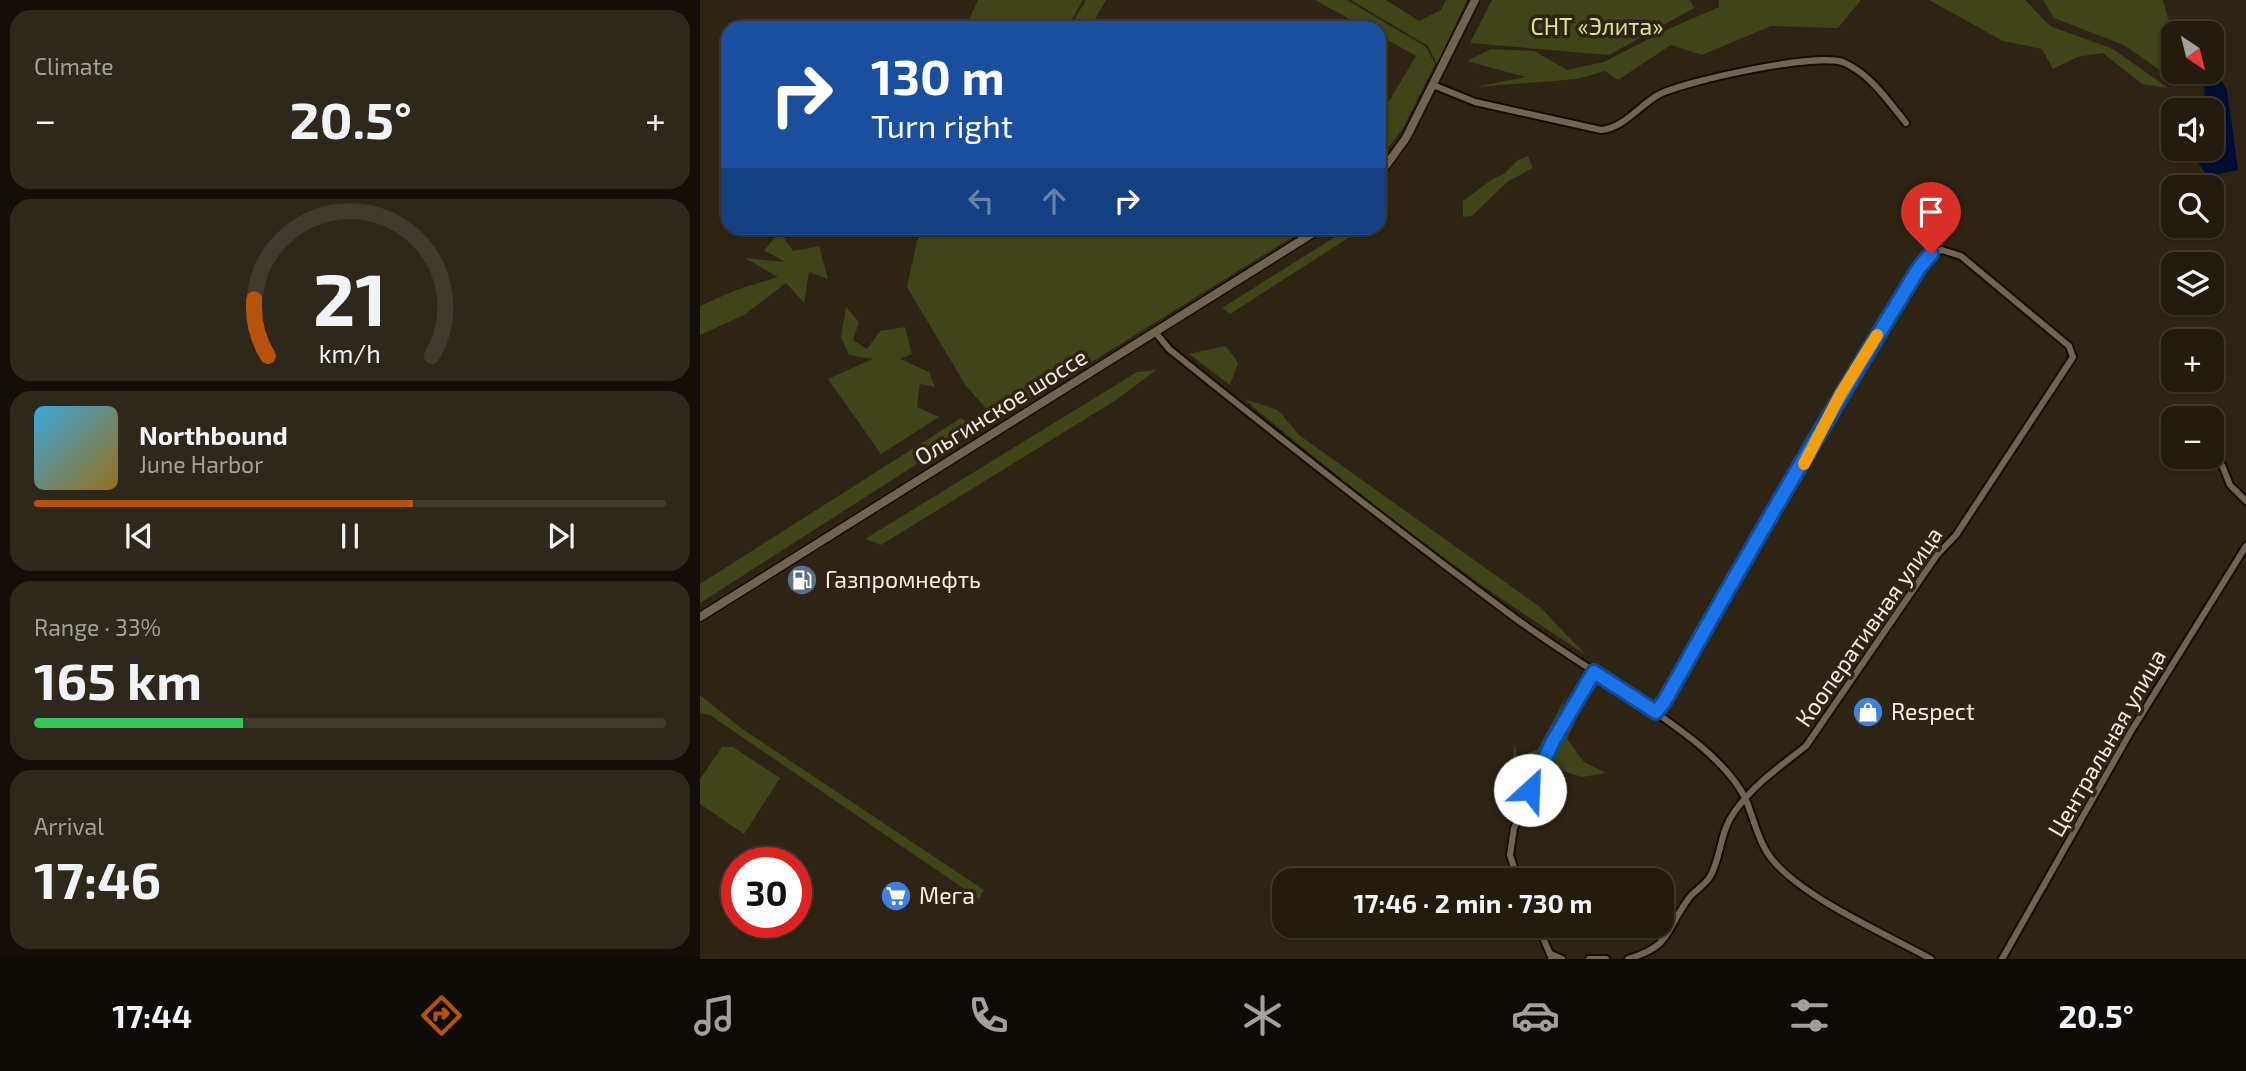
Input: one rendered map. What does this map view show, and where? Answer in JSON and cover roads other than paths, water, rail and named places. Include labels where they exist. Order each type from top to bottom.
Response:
[{"type":"main road","points":[[1386,165],[1406,138],[1475,0]]},
{"type":"main road","name":"Ольгинское шоссе","points":[[700,617],[1310,235]]},
{"type":"street","points":[[1433,85],[1475,102],[1601,130],[1621,124],[1663,92],[1714,79],[1832,58],[1868,78],[1906,123]]},
{"type":"street","name":"Кооперативная улица","points":[[1628,959],[1653,951],[1665,940],[1691,895],[1710,878],[1722,833],[1745,798],[1775,768],[1806,746],[1937,555],[1956,535],[2073,357],[2069,346],[1961,256],[1942,250],[1931,254],[1919,268],[1869,349],[1656,712]]},
{"type":"street","points":[[1156,333],[1169,349],[1353,497],[1518,620],[1656,712],[1721,765],[1745,798],[1762,844],[1774,862],[1805,887],[1931,959]]},
{"type":"street","points":[[2224,469],[2230,485],[2246,500]]},
{"type":"street","name":"Центральная улица","points":[[2002,959],[2130,733],[2246,546]]},
{"type":"street","points":[[1514,868],[1510,855],[1514,828],[1553,741],[1594,672]]},
{"type":"street","points":[[1543,938],[1551,956],[1563,959]]},
{"type":"street","points":[[1588,959],[1606,959]]},
{"type":"water","points":[[2205,84],[2224,84],[2227,90],[2238,170],[2206,175],[2197,161],[2224,161],[2224,98],[2204,98]]},
{"type":"place","name":"Газпромнефть","points":[[802,580]]},
{"type":"place","name":"Respect","points":[[1868,712]]},
{"type":"place","name":"Мега","points":[[896,896]]},
{"type":"park label","name":"СНТ «Элита»","points":[[1597,27]]}]
